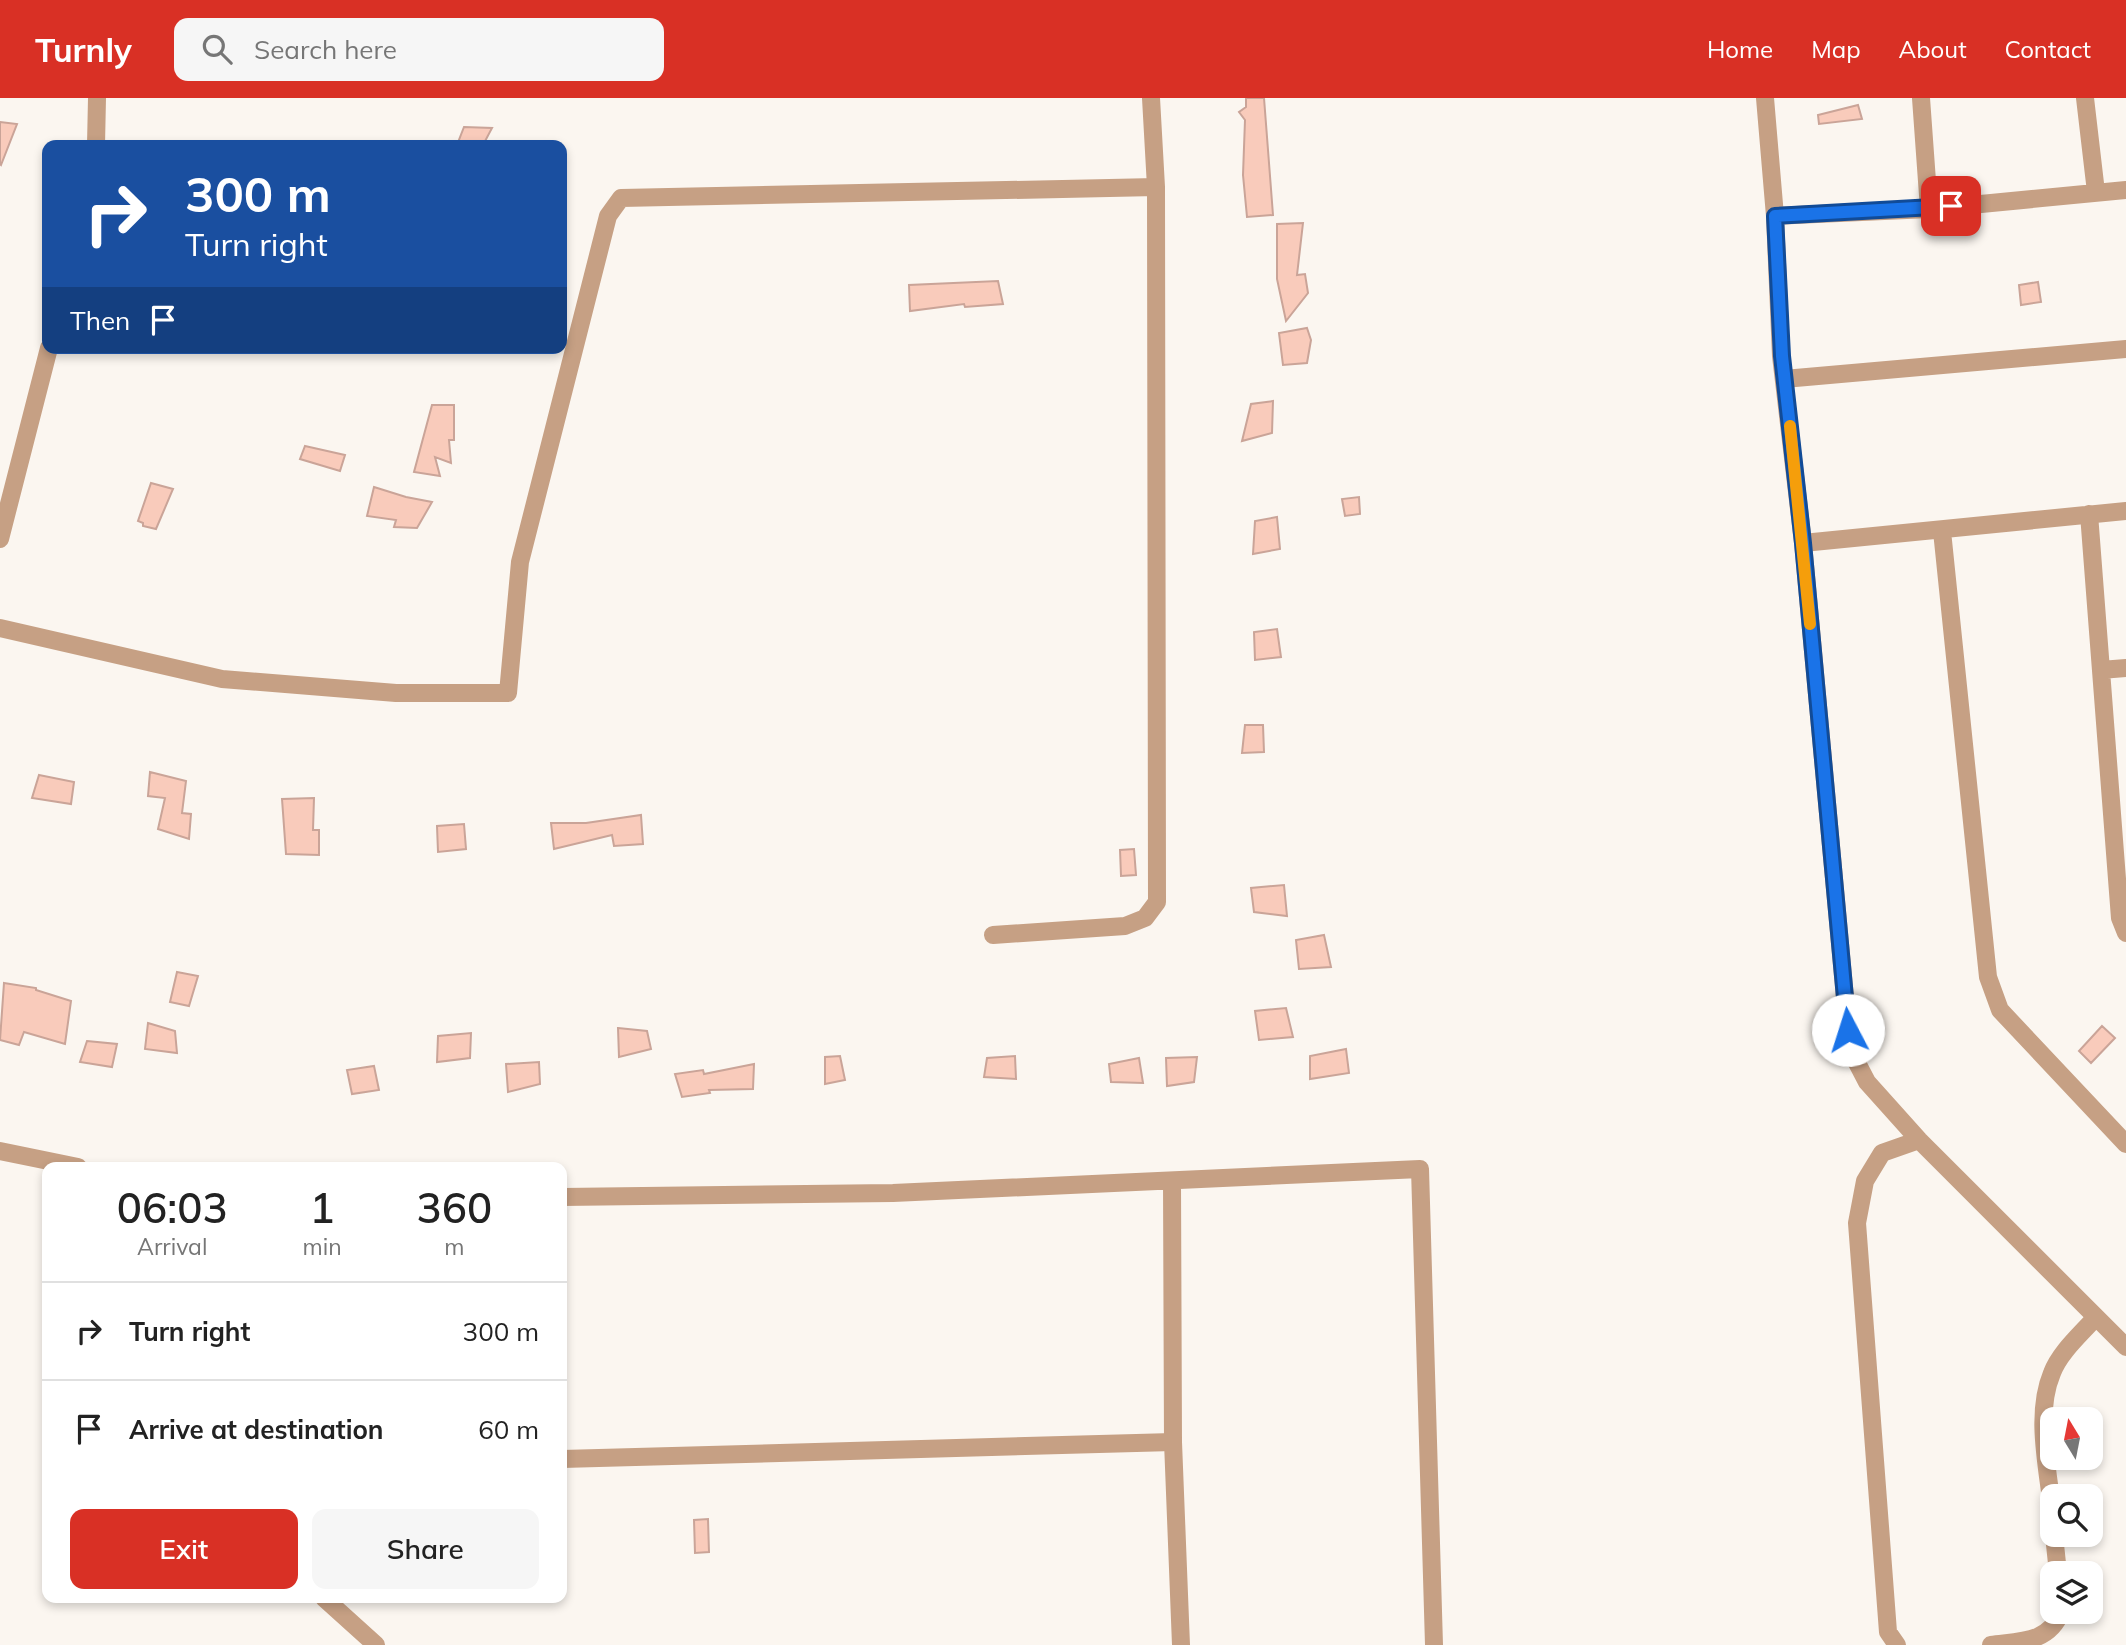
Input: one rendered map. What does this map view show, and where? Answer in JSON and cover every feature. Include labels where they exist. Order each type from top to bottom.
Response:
[{"type":"street","points":[[96,140],[97,98]]},
{"type":"street","points":[[993,935],[1125,926],[1145,918],[1157,902],[1156,187],[1152,98]]},
{"type":"street","points":[[1765,98],[1784,379],[1803,543],[1848,1030],[1855,1059],[1867,1082],[1919,1140],[2126,1347]]},
{"type":"street","points":[[1921,98],[1929,209]]},
{"type":"street","points":[[2085,98],[2096,192]]},
{"type":"street","points":[[0,628],[222,679],[396,693],[508,693],[520,562],[608,216],[621,198],[1156,187]]},
{"type":"street","points":[[1775,216],[1929,209],[2126,190]]},
{"type":"street","points":[[1784,379],[2126,349]]},
{"type":"street","points":[[0,538],[47,354]]},
{"type":"street","points":[[1803,543],[2126,511]]},
{"type":"street","points":[[2089,514],[2101,670],[2119,818],[2120,918],[2126,933]]},
{"type":"street","points":[[1942,531],[1988,977],[2000,1010],[2126,1144]]},
{"type":"street","points":[[2101,670],[2126,668]]},
{"type":"street","points":[[1897,1645],[1888,1632],[1857,1223],[1865,1181],[1882,1153],[1919,1140]]},
{"type":"street","points":[[0,1151],[54,1162]]},
{"type":"street","points":[[567,1197],[846,1194],[1171,1182],[1420,1169],[1434,1645]]},
{"type":"street","points":[[1171,1182],[1173,1442],[1181,1645]]},
{"type":"street","points":[[2050,1484],[2043,1413],[2045,1394],[2052,1371],[2067,1348],[2095,1318]]},
{"type":"street","points":[[567,1459],[1173,1442]]},
{"type":"street","points":[[330,1603],[376,1645]]},
{"type":"street","points":[[1991,1645],[2043,1637],[2056,1624]]},
{"type":"building","points":[[1246,98],[1264,98],[1273,215],[1247,217],[1243,175],[1245,120],[1239,112],[1246,107]]},
{"type":"building","points":[[1858,105],[1862,119],[1819,124],[1818,115]]},
{"type":"building","points":[[0,122],[17,124],[1,165],[0,164]]},
{"type":"building","points":[[464,127],[492,128],[486,140],[459,140]]},
{"type":"building","points":[[1303,223],[1297,275],[1305,274],[1308,293],[1286,321],[1277,279],[1277,224]]},
{"type":"building","points":[[998,281],[1003,304],[965,307],[964,304],[910,311],[909,285]]},
{"type":"building","points":[[2038,282],[2041,302],[2021,305],[2019,285]]},
{"type":"building","points":[[1307,328],[1311,340],[1307,363],[1283,365],[1279,333]]},
{"type":"building","points":[[1273,401],[1272,433],[1242,441],[1251,404]]},
{"type":"building","points":[[432,405],[454,405],[454,440],[449,440],[451,463],[435,457],[440,476],[414,472]]},
{"type":"building","points":[[305,446],[345,455],[340,471],[300,459]]},
{"type":"building","points":[[151,483],[173,489],[156,529],[143,526],[143,523],[138,521]]},
{"type":"building","points":[[374,487],[432,502],[417,528],[394,527],[396,520],[367,516]]},
{"type":"building","points":[[1359,497],[1360,514],[1345,516],[1342,499]]},
{"type":"building","points":[[1277,517],[1280,549],[1253,554],[1255,521]]},
{"type":"building","points":[[1277,629],[1281,657],[1255,660],[1254,632]]},
{"type":"building","points":[[1245,725],[1263,725],[1264,752],[1242,753]]},
{"type":"building","points":[[150,772],[186,781],[182,813],[191,814],[189,839],[158,829],[165,798],[148,796]]},
{"type":"building","points":[[39,775],[74,782],[71,804],[32,798]]},
{"type":"building","points":[[314,798],[313,830],[319,830],[319,855],[286,854],[282,799]]},
{"type":"building","points":[[641,815],[643,844],[614,846],[612,835],[554,849],[551,823],[586,823]]},
{"type":"building","points":[[464,824],[466,849],[438,852],[437,826]]},
{"type":"building","points":[[1134,849],[1136,875],[1121,876],[1120,850]]},
{"type":"building","points":[[1284,885],[1287,916],[1254,912],[1251,888]]},
{"type":"building","points":[[1324,935],[1331,967],[1299,969],[1296,940]]},
{"type":"building","points":[[177,972],[198,976],[189,1006],[170,1002]]},
{"type":"building","points":[[4,983],[36,988],[71,1001],[65,1044],[24,1032],[19,1045],[0,1040]]},
{"type":"building","points":[[1286,1008],[1293,1037],[1259,1040],[1255,1011]]},
{"type":"building","points":[[148,1023],[175,1031],[177,1053],[145,1049]]},
{"type":"building","points":[[2102,1026],[2115,1038],[2091,1063],[2079,1051]]},
{"type":"building","points":[[618,1028],[647,1031],[651,1049],[619,1057]]},
{"type":"building","points":[[471,1033],[470,1058],[437,1062],[438,1036]]},
{"type":"building","points":[[87,1041],[117,1044],[112,1067],[80,1062]]},
{"type":"building","points":[[1346,1049],[1349,1073],[1310,1079],[1310,1056]]},
{"type":"building","points":[[840,1056],[845,1080],[825,1084],[825,1057]]},
{"type":"building","points":[[1015,1056],[1016,1079],[984,1077],[987,1058]]},
{"type":"building","points":[[1197,1057],[1194,1082],[1167,1086],[1166,1058]]},
{"type":"building","points":[[1139,1058],[1143,1083],[1111,1082],[1109,1064]]},
{"type":"building","points":[[539,1062],[540,1084],[508,1092],[506,1064]]},
{"type":"building","points":[[754,1064],[753,1089],[709,1090],[710,1093],[682,1097],[675,1074],[703,1070],[704,1074]]},
{"type":"building","points":[[374,1066],[379,1090],[352,1094],[347,1070]]},
{"type":"building","points":[[708,1519],[709,1552],[695,1553],[694,1520]]},
{"type":"slow traffic","points":[[1790,426],[1810,624]]},
{"type":"route","points":[[1848,1030],[1803,543],[1782,356],[1775,216],[1951,206]]}]
